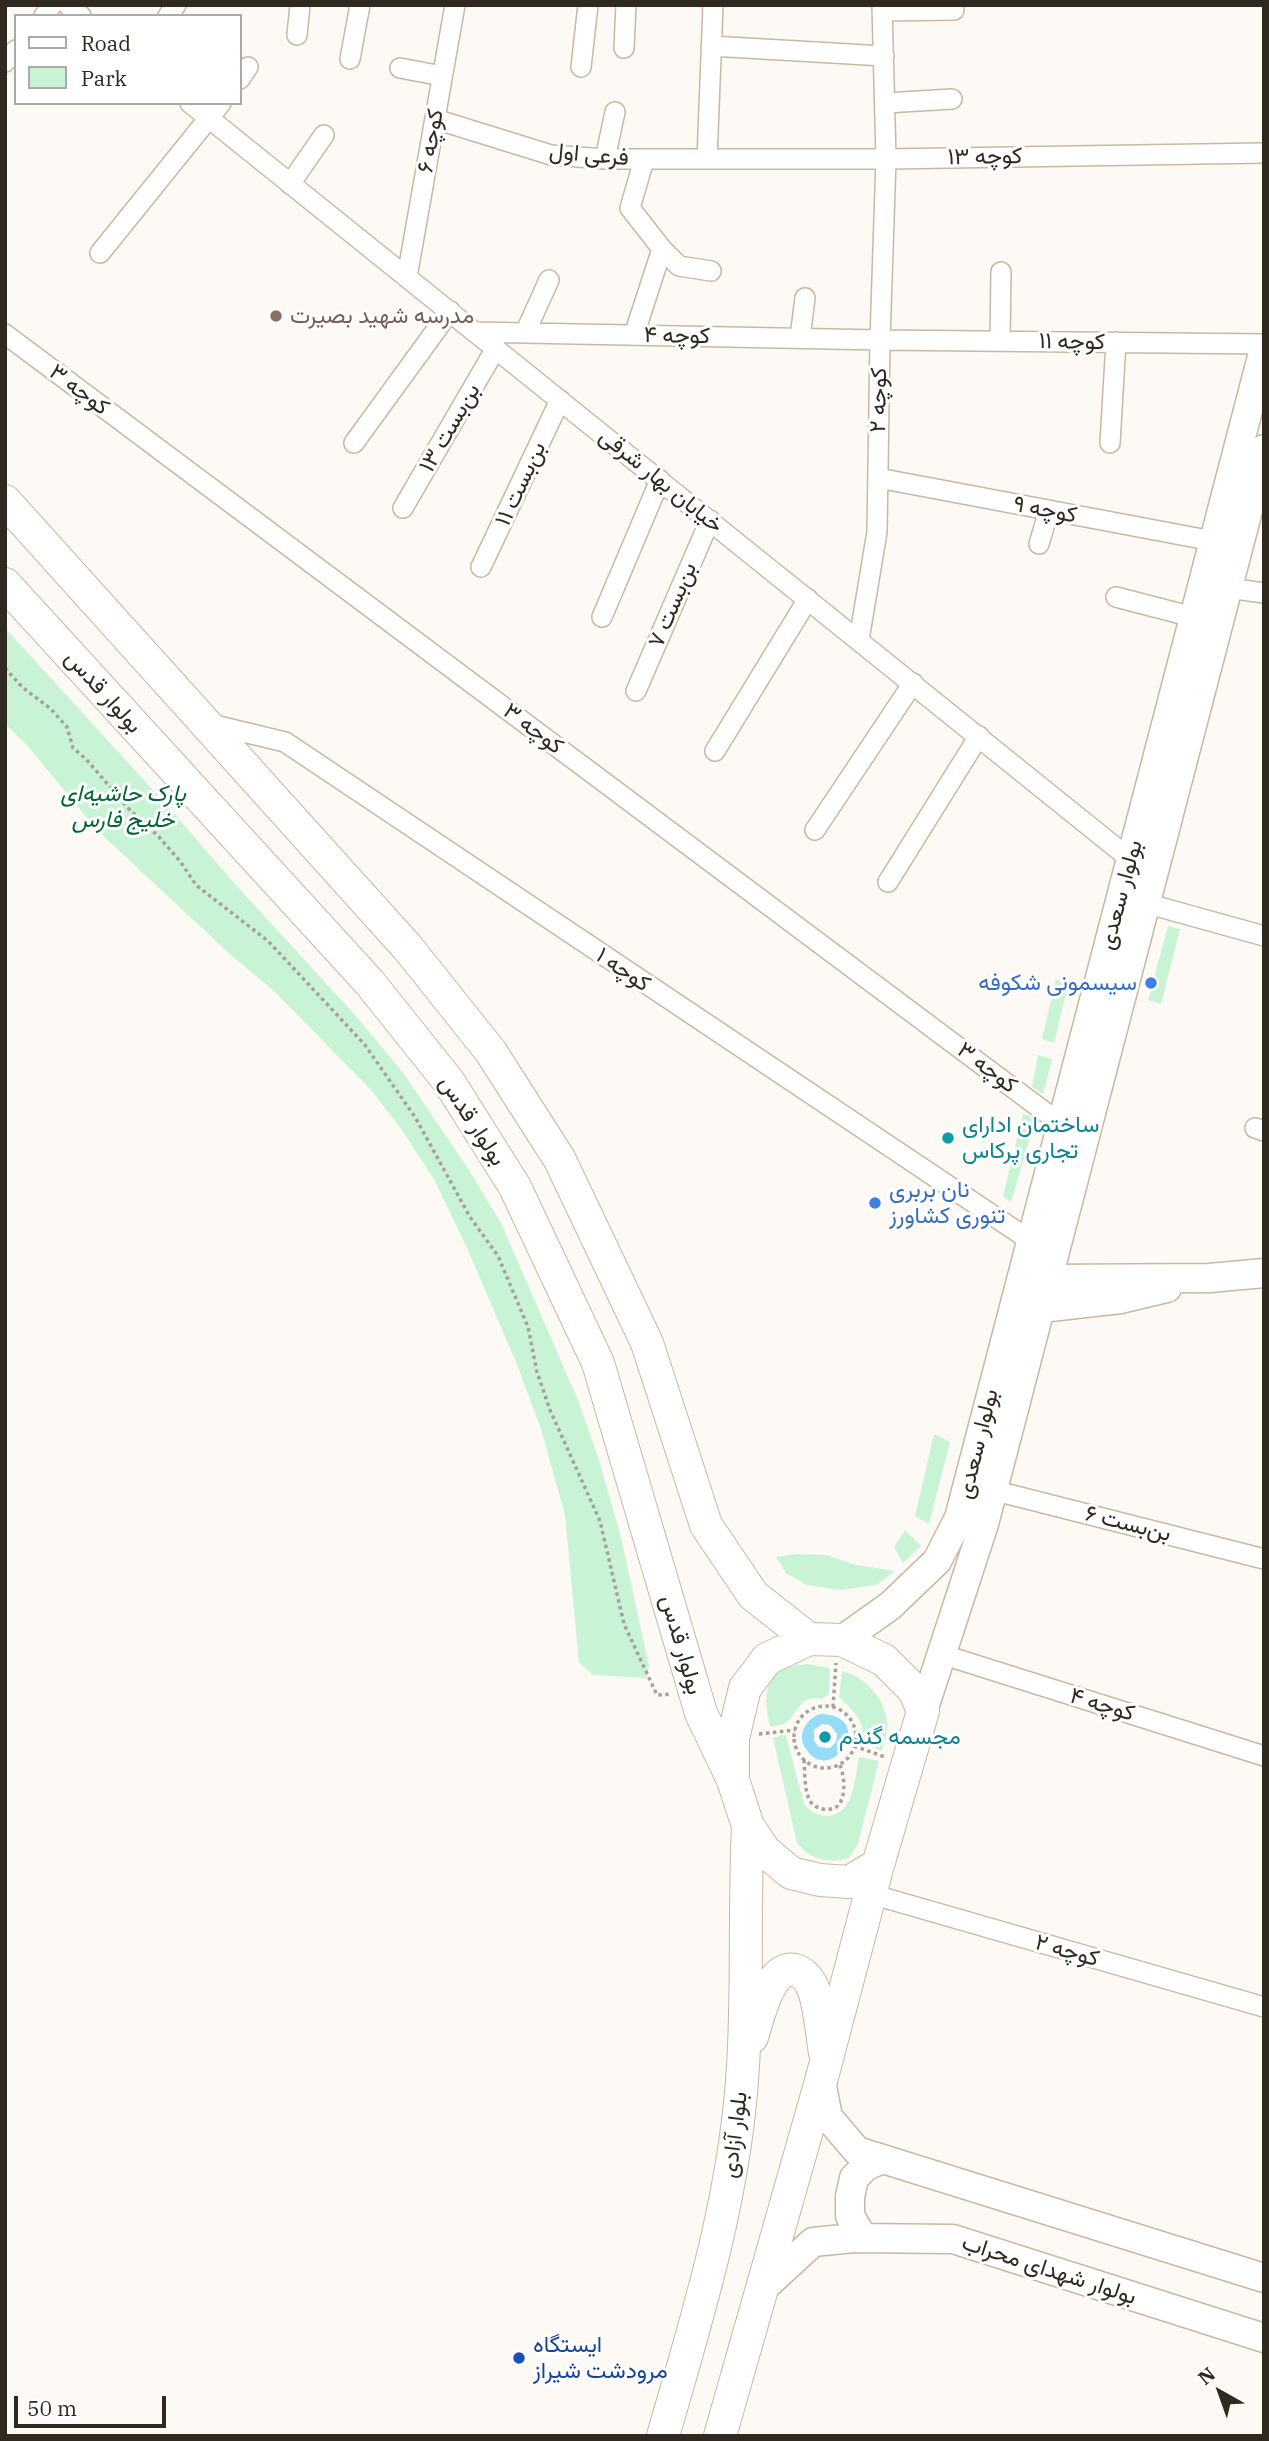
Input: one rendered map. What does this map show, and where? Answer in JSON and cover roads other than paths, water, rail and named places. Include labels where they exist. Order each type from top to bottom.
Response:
[{"type":"main road","name":"بولوار سعدی","points":[[829,1640],[890,1606],[937,1561],[959,1518],[1264,349]]},
{"type":"main road","name":"بولوار سعدی","points":[[923,1711],[984,1524],[1264,449]]},
{"type":"main road","points":[[5,501],[408,948],[491,1052],[560,1160],[647,1343],[706,1525],[753,1595],[829,1640],[884,1660],[914,1690],[923,1711],[721,2434]]},
{"type":"main road","name":"بولوار قدس","points":[[5,584],[370,983],[449,1083],[508,1175],[598,1363],[701,1713],[733,1780]]},
{"type":"main road","points":[[1048,1279],[1210,1278],[1264,1273]]},
{"type":"main road","points":[[1041,1308],[1121,1299],[1210,1278]]},
{"type":"main road","points":[[829,1640],[767,1659],[745,1688],[733,1738],[733,1780],[748,1826],[765,1851],[791,1873],[820,1880],[849,1882],[874,1879]]},
{"type":"main road","name":"بلوار آزادی","points":[[663,2436],[708,2282],[729,2184],[743,2067],[744,1895],[748,1826]]},
{"type":"main road","points":[[743,2067],[764,2001],[774,1979],[785,1971],[794,1969],[803,1974],[812,1985],[828,2117],[857,2151],[1264,2278]]},
{"type":"main road","points":[[863,2238],[850,2216],[854,2178],[866,2166],[883,2159]]},
{"type":"main road","name":"بولوار شهدای محراب","points":[[762,2288],[813,2242],[863,2238],[953,2239],[1264,2338]]},
{"type":"street","points":[[297,35],[300,5]]},
{"type":"street","points":[[350,59],[360,5]]},
{"type":"street","name":"کوچه ۶","points":[[407,277],[455,5]]},
{"type":"street","points":[[581,67],[587,5]]},
{"type":"street","points":[[624,48],[626,5]]},
{"type":"street","points":[[707,159],[713,5]]},
{"type":"street","points":[[886,159],[882,8],[954,10]]},
{"type":"street","points":[[711,46],[884,56]]},
{"type":"street","points":[[400,68],[442,76]]},
{"type":"street","points":[[885,103],[951,99]]},
{"type":"street","name":"خیابان بهار شرقی","points":[[196,105],[215,111],[290,184],[1130,859]]},
{"type":"street","points":[[100,253],[215,111]]},
{"type":"street","points":[[605,159],[615,112]]},
{"type":"street","name":"فرعی اول","points":[[435,119],[551,155],[644,160],[707,159]]},
{"type":"street","points":[[290,184],[324,135]]},
{"type":"street","name":"کوچه ۱۳","points":[[707,159],[1264,153]]},
{"type":"street","name":"کوچه ۲","points":[[859,640],[877,532],[886,159]]},
{"type":"street","points":[[644,160],[630,208],[678,266],[711,271]]},
{"type":"street","points":[[634,335],[663,249]]},
{"type":"street","points":[[1000,341],[1001,272]]},
{"type":"street","points":[[525,332],[549,280]]},
{"type":"street","points":[[800,338],[805,298]]},
{"type":"street","points":[[354,443],[450,311]]},
{"type":"street","name":"کوچه ۴","points":[[475,332],[880,340]]},
{"type":"street","name":"کوچه ۳","points":[[5,334],[1061,1124]]},
{"type":"street","name":"کوچه ۱۱","points":[[880,340],[1264,344]]},
{"type":"street","points":[[1110,443],[1116,342]]},
{"type":"street","name":"بن‌بست ۱۳","points":[[403,508],[496,348]]},
{"type":"street","name":"بن‌بست ۱۱","points":[[481,567],[560,400]]},
{"type":"street","name":"کوچه ۹","points":[[878,478],[1213,541]]},
{"type":"street","points":[[601,617],[660,480]]},
{"type":"street","points":[[1039,544],[1049,510]]},
{"type":"street","name":"بن‌بست ۷","points":[[636,691],[710,520]]},
{"type":"street","points":[[1228,588],[1264,593]]},
{"type":"street","points":[[1116,597],[1193,617]]},
{"type":"street","points":[[715,751],[808,599]]},
{"type":"street","points":[[815,831],[913,683]]},
{"type":"street","name":"کوچه ۱","points":[[205,723],[285,742],[1031,1241]]},
{"type":"street","points":[[888,882],[979,736]]},
{"type":"street","points":[[1145,903],[1264,936]]},
{"type":"street","name":"بن‌بست ۶","points":[[992,1490],[1264,1559]]},
{"type":"street","name":"کوچه ۴","points":[[941,1654],[1264,1756]]},
{"type":"street","name":"کوچه ۲","points":[[874,1879],[1264,2007]]},
{"type":"water","points":[[820,1714],[837,1717],[846,1725],[848,1736],[844,1746],[837,1755],[827,1760],[816,1759],[803,1744],[804,1728]],"holes":[[[822,1724],[830,1725],[837,1734],[836,1742],[830,1748],[819,1747],[814,1741],[814,1730]]]},
{"type":"place","name":"مدرسه شهید بصیرت","points":[[276,316]]},
{"type":"place","name":"سیسمونی شکوفه","points":[[1151,983]]},
{"type":"place","name":"ساختمان ادارای تجاری پرکاس","points":[[948,1138]]},
{"type":"place","name":"نان بربری تنوری کشاورز","points":[[875,1203]]},
{"type":"place","name":"مجسمه گندم","points":[[825,1737]]},
{"type":"place","name":"ایستگاه مرودشت شیراز","points":[[519,2358]]},
{"type":"park label","name":"پارک حاشیه‌ای خلیج فارس","points":[[123,807]]}]
